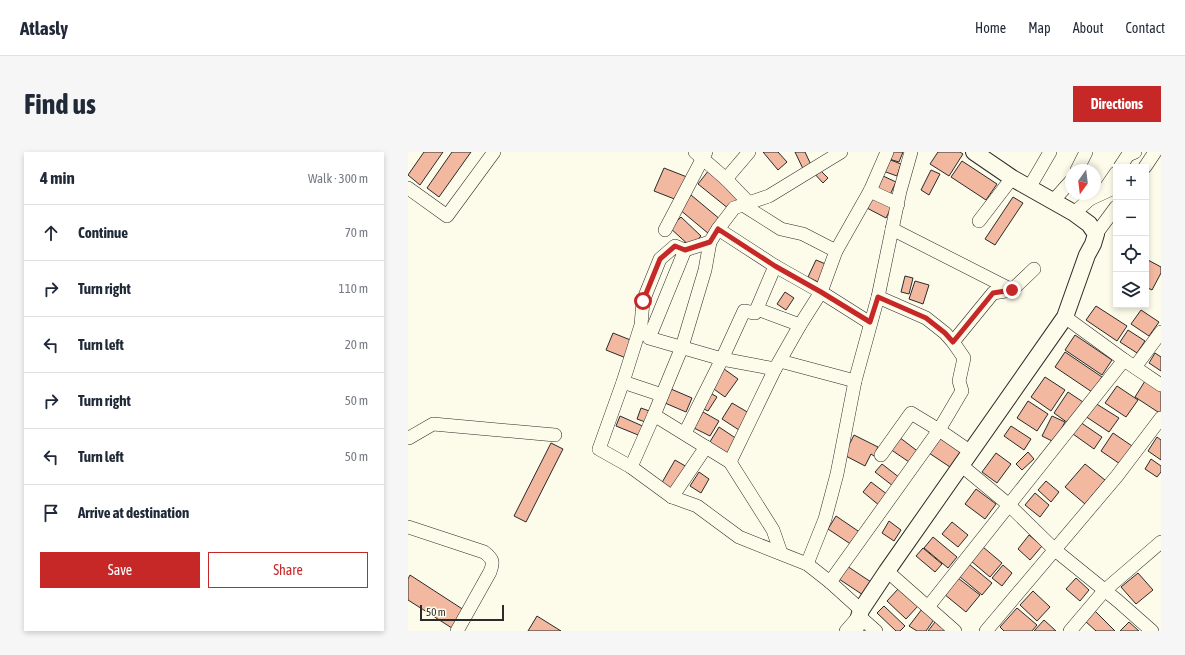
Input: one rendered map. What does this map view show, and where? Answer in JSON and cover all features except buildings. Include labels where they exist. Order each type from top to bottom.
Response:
[{"type":"main road","points":[[858,619],[887,571],[1065,317],[1087,255],[1094,244],[1096,234],[1089,224],[1074,213],[1012,178],[974,152]]},
{"type":"street","points":[[408,188],[447,216],[494,152]]},
{"type":"street","points":[[726,179],[749,152]]},
{"type":"street","points":[[631,467],[682,347],[706,270],[710,242],[718,229],[734,208],[769,196],[841,152]]},
{"type":"street","points":[[730,462],[777,365],[821,292],[836,251],[870,191],[887,152]]},
{"type":"street","points":[[807,564],[825,519],[837,474],[856,381],[870,322],[878,297],[892,229],[911,152]]},
{"type":"street","points":[[1029,188],[1050,152]]},
{"type":"street","points":[[1080,164],[1086,152]]},
{"type":"street","points":[[1122,164],[1128,156],[1135,152]]},
{"type":"street","points":[[1147,164],[1155,152]]},
{"type":"street","points":[[665,230],[701,154],[726,179],[746,204],[781,229],[803,234],[836,251]]},
{"type":"street","points":[[1102,193],[1113,177]]},
{"type":"street","points":[[979,221],[1012,178]]},
{"type":"street","points":[[1053,201],[1065,188]]},
{"type":"street","points":[[1074,213],[1090,199],[1113,188]]},
{"type":"street","points":[[870,191],[898,204]]},
{"type":"street","points":[[1096,234],[1113,211]]},
{"type":"street","points":[[718,229],[775,266],[870,322]]},
{"type":"street","points":[[892,229],[1012,290]]},
{"type":"street","points":[[710,242],[685,250],[675,246],[660,259],[643,301],[641,325],[600,448],[631,467],[672,497],[697,506],[739,537],[807,564],[830,582],[858,619],[876,631]]},
{"type":"street","points":[[685,250],[649,338],[722,359],[777,365],[856,381]]},
{"type":"street","points":[[685,433],[722,359],[744,310],[755,313],[775,266]]},
{"type":"street","points":[[953,342],[993,293],[1012,290],[1034,269]]},
{"type":"street","points":[[830,582],[939,430],[962,391],[959,381],[964,358],[945,333],[926,318],[878,297]]},
{"type":"street","points":[[757,309],[800,325]]},
{"type":"street","points":[[1065,317],[1161,385]]},
{"type":"street","points":[[1135,367],[1161,332]]},
{"type":"street","points":[[928,607],[1124,360]]},
{"type":"street","points":[[623,382],[662,395]]},
{"type":"street","points":[[881,455],[911,413],[971,452]]},
{"type":"street","points":[[654,415],[730,462],[773,530],[781,553]]},
{"type":"street","points":[[986,631],[1129,462],[1161,418]]},
{"type":"street","points":[[408,438],[433,424],[555,435]]},
{"type":"street","points":[[672,497],[706,447]]},
{"type":"street","points":[[962,466],[1009,505],[1055,550],[1118,601],[1152,631]]},
{"type":"street","points":[[408,527],[484,552],[491,557],[493,564],[490,572],[457,631]]},
{"type":"street","points":[[1070,631],[1104,590],[1161,542]]},
{"type":"street","points":[[887,571],[955,631]]},
{"type":"street","points":[[846,631],[858,619]]},
{"type":"route","points":[[643,301],[660,259],[675,246],[685,250],[710,242],[718,229],[775,266],[870,322],[878,297],[926,318],[945,333],[953,342],[993,293],[1012,290]]}]
